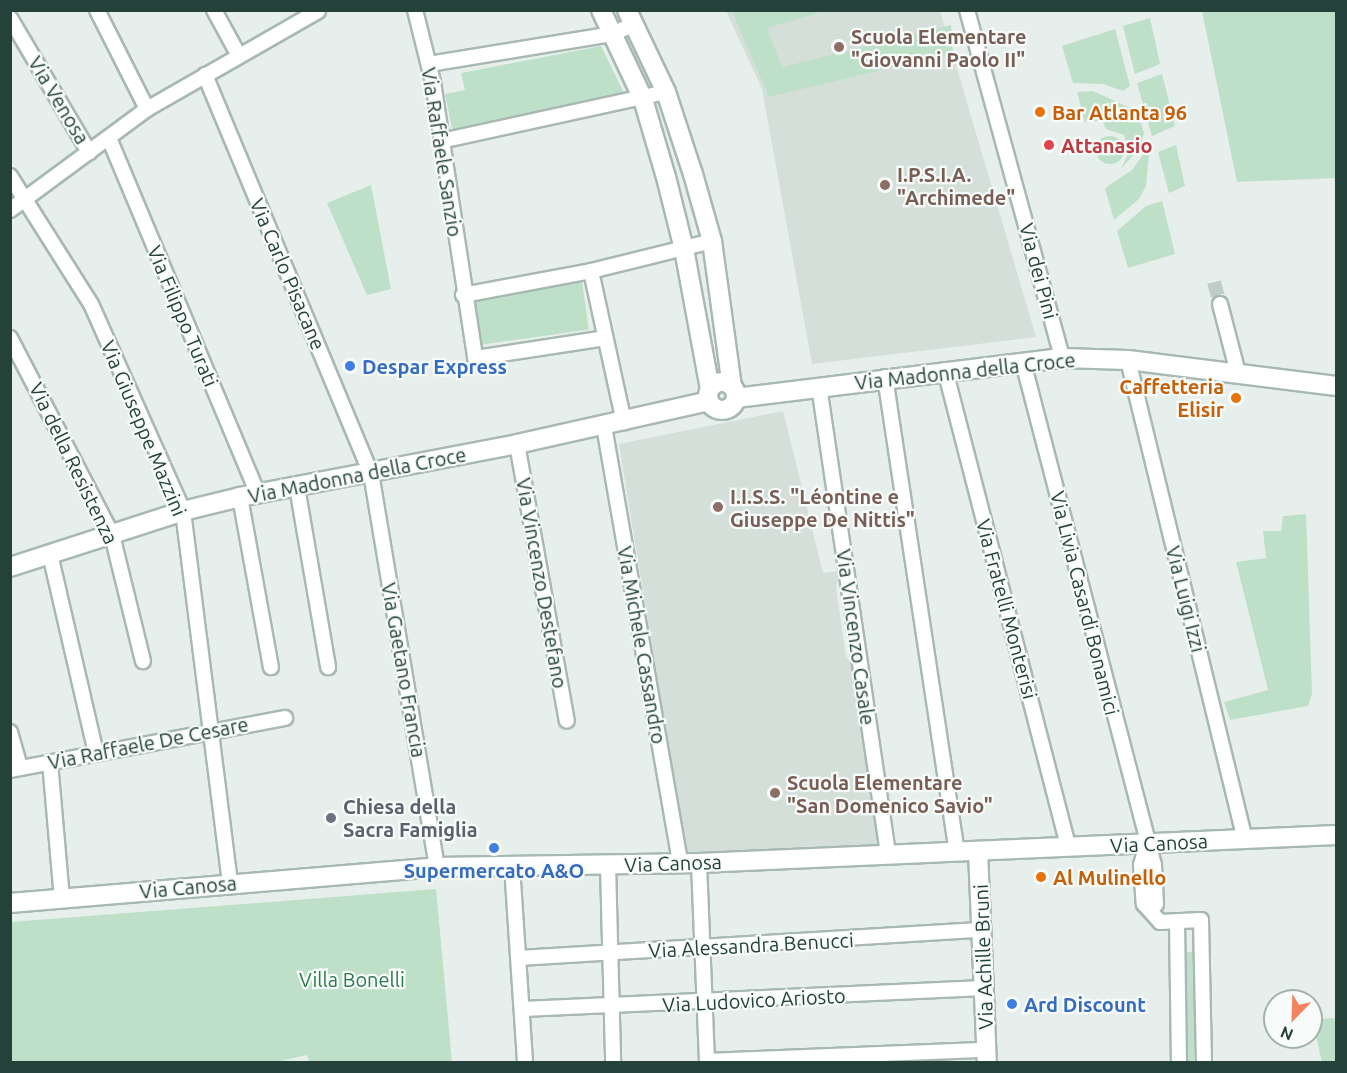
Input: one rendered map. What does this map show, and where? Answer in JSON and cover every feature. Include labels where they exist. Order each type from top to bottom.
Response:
[{"type":"street","points":[[97,10],[147,109]]},
{"type":"street","points":[[214,10],[239,56]]},
{"type":"street","name":"Via Raffaele Sanzio","points":[[415,10],[429,64],[463,295],[475,358],[605,338]]},
{"type":"street","points":[[601,10],[643,99],[684,249],[710,395]]},
{"type":"street","name":"Via dei Pini","points":[[967,10],[1062,358]]},
{"type":"street","points":[[10,210],[147,109],[318,11]]},
{"type":"street","points":[[429,64],[612,34],[630,17],[666,92],[712,241],[734,392]]},
{"type":"street","name":"Via Venosa","points":[[10,18],[89,152]]},
{"type":"street","name":"Via Carlo Pisacane","points":[[205,75],[371,473]]},
{"type":"street","points":[[441,141],[643,99],[666,92]]},
{"type":"street","name":"Via Filippo Turati","points":[[109,138],[249,496],[271,667]]},
{"type":"street","name":"Via Giuseppe Mazzini","points":[[10,176],[91,304],[183,511],[213,729],[230,883]]},
{"type":"street","points":[[463,295],[591,271],[712,241]]},
{"type":"street","points":[[591,271],[624,422]]},
{"type":"street","points":[[1220,304],[1238,373]]},
{"type":"street","name":"Via della Resistenza","points":[[10,338],[112,535],[143,661]]},
{"type":"street","name":"Via Madonna della Croce","points":[[10,567],[183,511],[624,422],[710,395],[722,382],[734,392],[819,386],[1062,358],[1128,360],[1336,386]]},
{"type":"street","name":"Via Luigi Izzi","points":[[1128,360],[1245,838]]},
{"type":"street","name":"Via Livia Casardi Bonamici","points":[[1023,362],[1154,865],[1156,904],[1151,909],[1160,922],[1178,922]]},
{"type":"street","name":"Via Fratelli Monterisi","points":[[945,370],[1069,848]]},
{"type":"street","points":[[885,377],[957,851]]},
{"type":"street","name":"Via Vincenzo Casale","points":[[819,386],[888,853]]},
{"type":"street","name":"Via Madonna della Croce","points":[[710,395],[723,410],[732,406],[734,392]]},
{"type":"street","name":"Via Michele Cassandro","points":[[604,426],[680,863]]},
{"type":"street","name":"Via Vincenzo Destefano","points":[[517,444],[567,722]]},
{"type":"street","name":"Via Gaetano Francia","points":[[371,473],[437,867]]},
{"type":"street","points":[[297,487],[328,668]]},
{"type":"street","points":[[50,554],[96,753]]},
{"type":"street","name":"Via Raffaele De Cesare","points":[[15,769],[213,729],[285,718]]},
{"type":"street","points":[[10,732],[15,769]]},
{"type":"street","points":[[50,762],[62,898]]},
{"type":"street","name":"Via Canosa","points":[[10,903],[437,867],[699,863],[1336,835]]},
{"type":"street","name":"Via Achille Bruni","points":[[978,851],[987,1056]]},
{"type":"street","points":[[699,863],[707,1062],[987,1056]]},
{"type":"street","points":[[608,865],[613,1062]]},
{"type":"street","points":[[512,866],[525,1062]]},
{"type":"street","points":[[1179,1062],[1178,922],[1201,921],[1204,1062]]},
{"type":"street","name":"Via Alessandra Benucci","points":[[519,958],[702,949],[982,930]]},
{"type":"street","name":"Via Ludovico Ariosto","points":[[523,1009],[611,1007],[984,988]]},
{"type":"shaded area","name":"I.P.S.I.A. \"Archimede\"","points":[[726,11],[940,11],[1036,337],[812,364],[762,89]]},
{"type":"shaded area","name":"I.I.S.S. \"Léontine e Giuseppe De Nittis\"","points":[[783,411],[823,573],[839,571],[836,587],[846,657],[853,664],[881,845],[686,856],[619,444]]},
{"type":"green space","points":[[732,11],[825,11],[767,28],[782,67],[951,25],[953,53],[769,97]]},
{"type":"green space","points":[[1202,11],[1336,11],[1336,178],[1237,182]]},
{"type":"green space","points":[[1150,18],[1160,64],[1135,74],[1123,26]]},
{"type":"green space","points":[[1115,29],[1130,86],[1123,91],[1103,84],[1073,83],[1062,46]]},
{"type":"green space","points":[[601,46],[626,97],[453,133],[445,94],[465,90],[461,73]]},
{"type":"green space","points":[[1162,74],[1175,126],[1152,136],[1137,83]]},
{"type":"green space","points":[[1093,91],[1137,111],[1144,133],[1140,147],[1121,169],[1129,152],[1124,135],[1106,129],[1102,120],[1085,123],[1077,92]]},
{"type":"green space","points":[[1110,136],[1120,140],[1124,150],[1120,160],[1110,164],[1100,160],[1096,150],[1100,140]]},
{"type":"green space","points":[[1176,145],[1185,186],[1169,193],[1158,152]]},
{"type":"green space","points":[[1144,153],[1149,154],[1146,186],[1139,199],[1114,220],[1105,188],[1132,170]]},
{"type":"green space","points":[[371,185],[391,289],[367,295],[327,203]]},
{"type":"green space","points":[[1162,201],[1175,254],[1128,268],[1117,231],[1146,206]]},
{"type":"green space","points":[[582,281],[589,330],[481,345],[474,296]]},
{"type":"green space","points":[[1306,514],[1312,694],[1308,706],[1230,720],[1224,702],[1268,690],[1236,562],[1266,558],[1263,531],[1281,531],[1283,516]]},
{"type":"green space","name":"Villa Bonelli","points":[[436,889],[452,1062],[309,1062],[307,1055],[276,1062],[11,1062],[11,922]]},
{"type":"green space","points":[[1183,952],[1194,952],[1194,1062],[1183,1062]]},
{"type":"green space","points":[[1336,1018],[1336,1062],[1322,1062],[1319,1049],[1323,1049],[1323,1019]]},
{"type":"tunnel","points":[[1214,282],[1220,304]]},
{"type":"place","name":"Scuola Elementare \"Giovanni Paolo II\"","points":[[839,47]]},
{"type":"place","name":"Bar Atlanta 96","points":[[1040,112]]},
{"type":"place","name":"Attanasio","points":[[1049,145]]},
{"type":"place","name":"I.P.S.I.A. \"Archimede\"","points":[[885,185]]},
{"type":"place","name":"Despar Express","points":[[350,366]]},
{"type":"place","name":"Caffetteria Elisir","points":[[1236,398]]},
{"type":"place","name":"I.I.S.S. \"Léontine e Giuseppe De Nittis\"","points":[[718,507]]},
{"type":"place","name":"Scuola Elementare \"San Domenico Savio\"","points":[[775,793]]},
{"type":"place","name":"Chiesa della Sacra Famiglia","points":[[331,818]]},
{"type":"place","name":"Supermercato A&O","points":[[494,848]]},
{"type":"place","name":"Al Mulinello","points":[[1041,877]]},
{"type":"place","name":"Ard Discount","points":[[1012,1004]]}]
